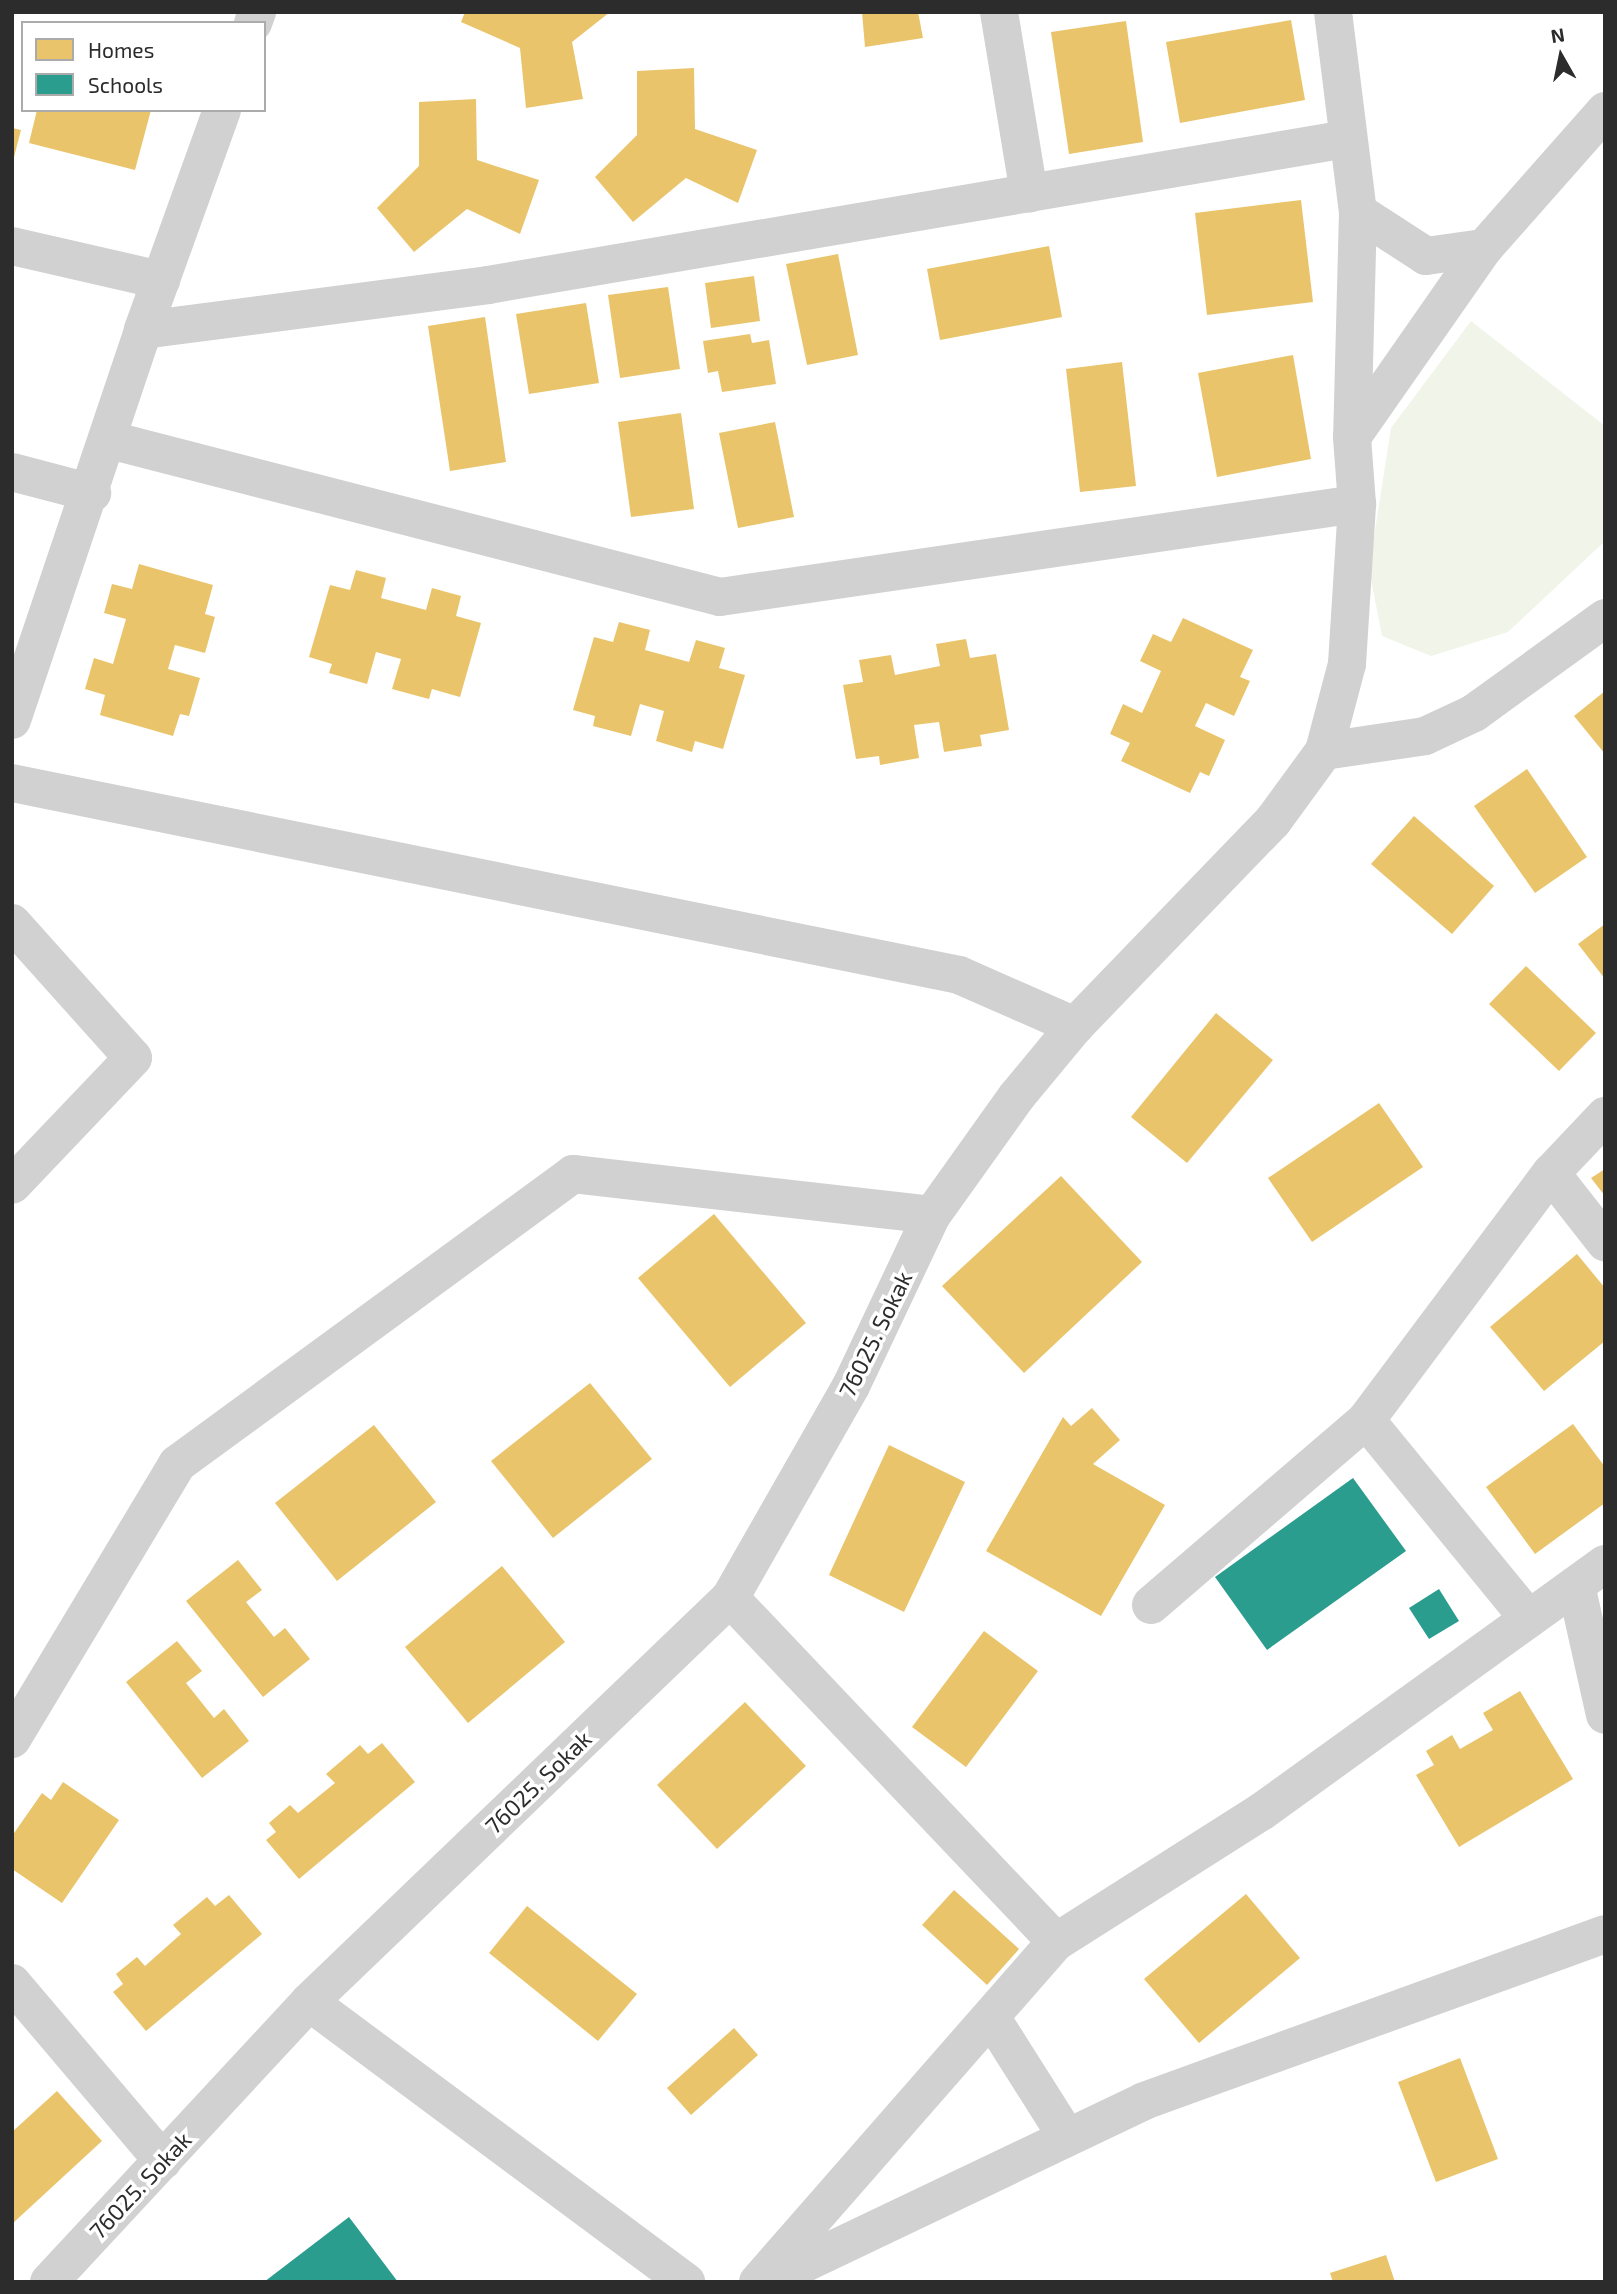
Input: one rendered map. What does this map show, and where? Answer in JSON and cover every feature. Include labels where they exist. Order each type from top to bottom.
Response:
[{"type":"street","points":[[999,12],[1029,194]]},
{"type":"street","points":[[1333,12],[1358,212],[1352,437],[1357,504],[1347,664],[1324,751],[1412,739],[1437,731],[1474,713],[1605,618]]},
{"type":"street","points":[[1352,437],[1484,248],[1605,111]]},
{"type":"street","points":[[12,720],[110,440],[161,280],[221,112]]},
{"type":"street","points":[[144,330],[488,285],[1347,139]]},
{"type":"street","points":[[1358,212],[1426,256],[1484,248]]},
{"type":"street","points":[[12,246],[161,280]]},
{"type":"street","points":[[110,440],[720,597],[1357,504]]},
{"type":"street","points":[[12,472],[92,493]]},
{"type":"street","name":"76025. Sokak","points":[[49,2282],[309,2002],[730,1598],[851,1386],[932,1215],[1017,1096],[1075,1027],[1273,821],[1324,751]]},
{"type":"street","points":[[12,783],[959,975],[1075,1027]]},
{"type":"street","points":[[12,923],[133,1058],[12,1185]]},
{"type":"street","points":[[1151,1605],[1366,1420],[1551,1173],[1605,1116]]},
{"type":"street","points":[[1551,1173],[1605,1242]]},
{"type":"street","points":[[12,1739],[177,1465],[573,1174],[932,1215]]},
{"type":"street","points":[[1366,1420],[1529,1619]]},
{"type":"street","points":[[758,2282],[1056,1942],[1261,1812],[1590,1574]]},
{"type":"street","points":[[1590,1574],[1605,1715]]},
{"type":"street","points":[[730,1598],[1056,1942]]},
{"type":"street","points":[[799,2275],[1144,2101],[1605,1934]]},
{"type":"street","points":[[12,1983],[163,2161]]},
{"type":"street","points":[[309,2002],[686,2282]]},
{"type":"street","points":[[991,2017],[1068,2137]]},
{"type":"shaded area","points":[[1471,321],[1605,426],[1605,541],[1508,632],[1431,656],[1382,636],[1369,569],[1391,428]]},
{"type":"building: Homes","points":[[465,12],[610,12],[572,42],[583,99],[526,108],[520,48],[461,22]]},
{"type":"building: Homes","points":[[862,12],[918,12],[923,38],[865,47]]},
{"type":"building: Homes","points":[[1291,20],[1305,100],[1180,123],[1166,42]]},
{"type":"building: Homes","points":[[1126,21],[1143,142],[1069,154],[1051,32]]},
{"type":"building: Homes","points":[[694,68],[695,129],[757,150],[738,203],[686,178],[633,222],[595,177],[637,135],[637,71]]},
{"type":"building: Homes","points":[[476,99],[477,160],[539,180],[520,234],[467,209],[414,252],[377,208],[419,166],[419,102]]},
{"type":"building: Homes","points":[[37,112],[150,112],[135,170],[29,143]]},
{"type":"building: Homes","points":[[12,128],[21,130],[13,161],[12,161]]},
{"type":"building: Homes","points":[[1301,200],[1313,302],[1207,315],[1195,213]]},
{"type":"building: Homes","points":[[1049,246],[1062,317],[940,340],[927,269]]},
{"type":"building: Homes","points":[[838,254],[858,355],[807,365],[786,264]]},
{"type":"building: Homes","points":[[754,276],[760,321],[711,328],[705,283]]},
{"type":"building: Homes","points":[[668,287],[680,369],[620,378],[608,295]]},
{"type":"building: Homes","points":[[586,303],[599,383],[529,394],[516,314]]},
{"type":"building: Homes","points":[[485,317],[506,462],[450,471],[428,326]]},
{"type":"building: Homes","points":[[750,334],[752,343],[769,340],[776,384],[722,392],[718,371],[708,373],[703,341]]},
{"type":"building: Homes","points":[[1293,355],[1311,459],[1217,477],[1198,373]]},
{"type":"building: Homes","points":[[1122,362],[1136,486],[1080,492],[1066,369]]},
{"type":"building: Homes","points":[[681,413],[694,509],[631,517],[618,422]]},
{"type":"building: Homes","points":[[775,422],[794,517],[738,528],[719,433]]},
{"type":"building: Homes","points":[[139,564],[213,585],[205,614],[215,617],[205,653],[175,645],[168,669],[200,678],[189,716],[180,714],[173,736],[100,715],[105,695],[85,689],[94,658],[113,664],[126,619],[104,613],[112,584],[132,589]]},
{"type":"building: Homes","points":[[356,570],[386,578],[381,598],[426,610],[432,588],[461,596],[456,616],[481,623],[460,697],[432,689],[429,699],[392,689],[401,659],[376,652],[367,684],[329,673],[332,664],[309,657],[330,585],[350,590]]},
{"type":"building: Homes","points":[[1183,618],[1253,650],[1240,677],[1250,681],[1234,716],[1206,703],[1195,726],[1225,740],[1209,776],[1200,772],[1190,793],[1121,761],[1130,743],[1110,734],[1123,704],[1142,713],[1161,671],[1140,661],[1153,634],[1171,642]]},
{"type":"building: Homes","points":[[619,622],[650,630],[645,650],[689,662],[696,640],[725,648],[719,668],[745,675],[723,749],[695,741],[692,752],[656,741],[664,711],[640,704],[631,736],[593,726],[595,716],[573,710],[594,637],[613,642]]},
{"type":"building: Homes","points":[[966,639],[970,658],[996,654],[1009,730],[980,735],[982,746],[944,752],[939,722],[914,725],[919,758],[880,765],[879,756],[856,759],[843,685],[863,682],[859,660],[891,655],[895,675],[940,666],[936,644]]},
{"type":"building: Homes","points":[[1605,691],[1605,754],[1574,716]]},
{"type":"building: Homes","points":[[1527,769],[1587,857],[1535,893],[1474,806]]},
{"type":"building: Homes","points":[[1414,816],[1494,886],[1452,934],[1371,864]]},
{"type":"building: Homes","points":[[1605,924],[1605,979],[1578,944]]},
{"type":"building: Homes","points":[[1526,966],[1596,1033],[1559,1071],[1489,1004]]},
{"type":"building: Homes","points":[[1216,1013],[1273,1060],[1187,1163],[1131,1117]]},
{"type":"building: Homes","points":[[1379,1103],[1423,1167],[1312,1242],[1268,1178]]},
{"type":"building: Homes","points":[[1605,1169],[1605,1196],[1591,1178]]},
{"type":"building: Homes","points":[[1061,1176],[1142,1262],[1024,1373],[942,1286]]},
{"type":"building: Homes","points":[[714,1214],[806,1323],[730,1387],[638,1278]]},
{"type":"building: Homes","points":[[1577,1254],[1605,1288],[1605,1341],[1544,1391],[1490,1327]]},
{"type":"building: Homes","points":[[590,1383],[652,1459],[553,1538],[491,1461]]},
{"type":"building: Homes","points":[[1092,1408],[1120,1440],[1093,1464],[1165,1505],[1101,1616],[986,1551],[1063,1417],[1071,1426]]},
{"type":"building: Homes","points":[[1573,1424],[1605,1467],[1605,1503],[1535,1554],[1486,1487]]},
{"type":"building: Homes","points":[[374,1425],[436,1502],[337,1581],[275,1503]]},
{"type":"building: Homes","points":[[889,1445],[965,1482],[904,1612],[829,1575]]},
{"type":"building: Homes","points":[[238,1560],[262,1590],[246,1602],[274,1637],[285,1628],[310,1659],[263,1697],[186,1601]]},
{"type":"building: Homes","points":[[502,1566],[565,1642],[468,1723],[405,1647]]},
{"type":"building: Homes","points":[[984,1631],[1038,1671],[966,1767],[912,1727]]},
{"type":"building: Homes","points":[[177,1641],[202,1671],[186,1683],[214,1718],[224,1709],[249,1741],[202,1778],[126,1682]]},
{"type":"building: Homes","points":[[1520,1691],[1573,1779],[1459,1847],[1416,1775],[1434,1765],[1426,1751],[1452,1735],[1460,1749],[1493,1730],[1483,1713]]},
{"type":"building: Homes","points":[[745,1702],[806,1766],[717,1849],[657,1785]]},
{"type":"building: Homes","points":[[382,1743],[415,1782],[299,1879],[266,1840],[276,1832],[269,1823],[290,1805],[298,1813],[335,1783],[326,1774],[360,1745],[368,1754]]},
{"type":"building: Homes","points":[[63,1782],[119,1820],[62,1903],[12,1869],[12,1836],[42,1793],[51,1800]]},
{"type":"building: Homes","points":[[954,1890],[1019,1949],[987,1985],[922,1925]]},
{"type":"building: Homes","points":[[1246,1894],[1300,1958],[1199,2043],[1144,1979]]},
{"type":"building: Homes","points":[[229,1895],[262,1934],[146,2031],[113,1992],[123,1984],[116,1974],[137,1957],[145,1966],[181,1934],[173,1925],[207,1897],[215,1906]]},
{"type":"building: Homes","points":[[527,1906],[637,1994],[598,2041],[489,1953]]},
{"type":"building: Homes","points":[[734,2028],[758,2055],[691,2115],[667,2088]]},
{"type":"building: Homes","points":[[1460,2058],[1498,2159],[1436,2182],[1398,2082]]},
{"type":"building: Homes","points":[[57,2091],[102,2141],[12,2224],[12,2132]]},
{"type":"building: Homes","points":[[1386,2255],[1395,2282],[1333,2282],[1330,2273]]},
{"type":"building: Schools","points":[[1353,1478],[1406,1551],[1267,1650],[1215,1577]]},
{"type":"building: Schools","points":[[1439,1589],[1459,1621],[1429,1639],[1409,1608]]},
{"type":"building: Schools","points":[[349,2217],[398,2282],[264,2282]]}]
